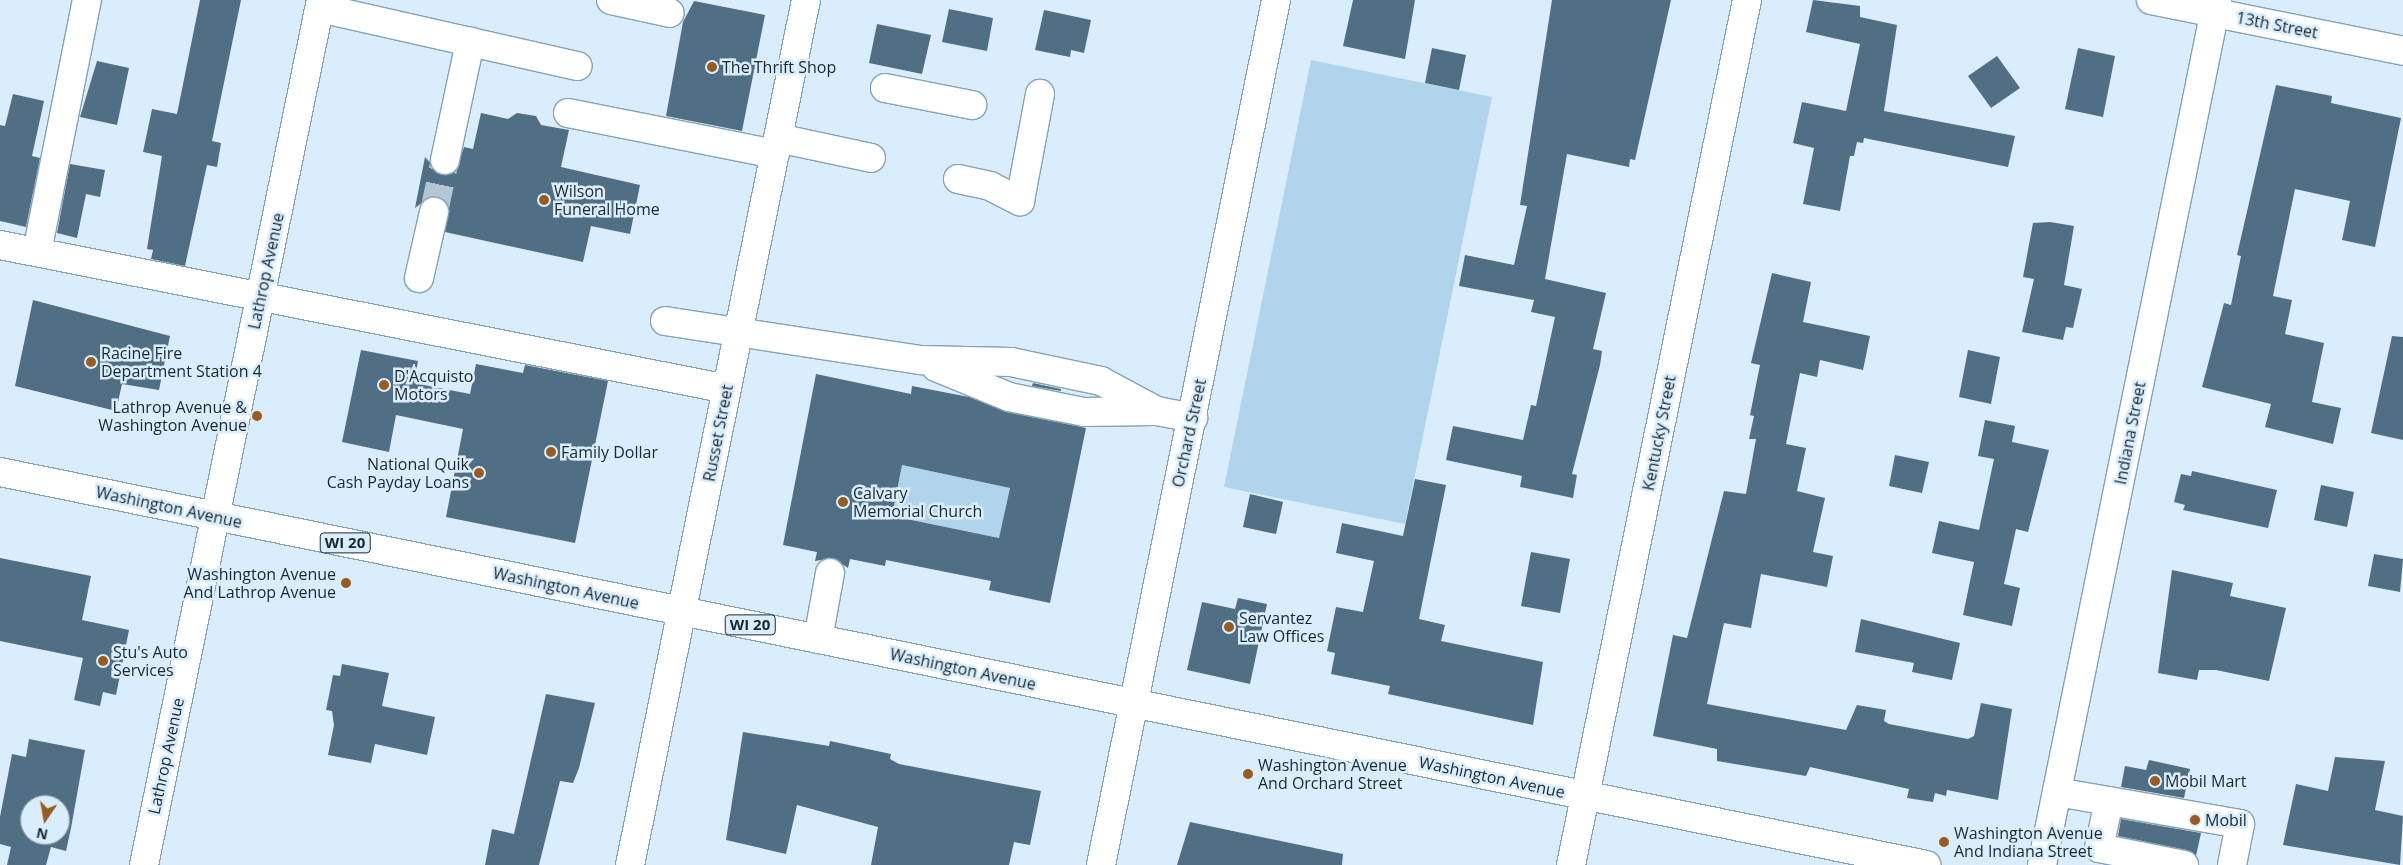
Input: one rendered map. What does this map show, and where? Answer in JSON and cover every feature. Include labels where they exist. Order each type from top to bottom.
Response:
[{"type":"street","points":[[37,252],[87,0]]},
{"type":"street","points":[[611,0],[670,13]]},
{"type":"street","name":"Russet Street","points":[[630,865],[806,0]]},
{"type":"street","name":"Orchard Street","points":[[1100,865],[1193,418],[1276,0]]},
{"type":"street","name":"Kentucky Street","points":[[1571,865],[1747,0]]},
{"type":"street","name":"13th Street","points":[[2150,0],[2216,6],[2403,51]]},
{"type":"street","points":[[320,4],[470,42],[578,66]]},
{"type":"street","name":"Lathrop Avenue","points":[[144,865],[320,4]]},
{"type":"street","name":"Indiana Street","points":[[2042,865],[2216,6]]},
{"type":"street","points":[[444,160],[470,42]]},
{"type":"street","points":[[886,88],[972,105]]},
{"type":"street","points":[[958,179],[990,186],[1020,201],[1040,94]]},
{"type":"street","points":[[568,113],[776,146],[871,158]]},
{"type":"street","points":[[419,278],[434,212]]},
{"type":"street","points":[[0,245],[727,389]]},
{"type":"street","points":[[665,321],[921,360],[1011,362],[1101,381],[1157,411],[1193,418]]},
{"type":"street","name":"Washington Avenue","points":[[0,472],[1926,865]]},
{"type":"street","points":[[818,639],[830,573]]},
{"type":"street","points":[[2057,792],[2240,824],[2232,865]]},
{"type":"street","points":[[2109,801],[2099,848],[2138,860],[2184,865]]},
{"type":"shaded area","points":[[1311,60],[1492,97],[1405,524],[1224,487]]},
{"type":"shaded area","points":[[902,465],[1010,488],[999,538],[892,516]]},
{"type":"building","points":[[200,0],[241,0],[212,141],[221,143],[217,167],[207,165],[185,266],[151,259],[153,250],[147,249],[162,156],[143,152],[152,109],[177,114]]},
{"type":"building","points":[[1353,0],[1415,0],[1405,59],[1343,46]]},
{"type":"building","points":[[1552,0],[1671,0],[1635,160],[1630,159],[1629,167],[1567,154],[1545,279],[1606,293],[1593,349],[1602,351],[1600,365],[1572,474],[1577,475],[1573,498],[1520,487],[1522,476],[1446,460],[1453,426],[1523,440],[1531,405],[1536,406],[1555,317],[1531,312],[1534,300],[1459,286],[1465,255],[1514,265],[1527,206],[1520,205]]},
{"type":"building","points":[[1813,0],[1860,6],[1860,17],[1897,25],[1884,111],[2015,136],[2008,167],[1864,138],[1863,143],[1857,142],[1854,156],[1850,156],[1840,211],[1803,204],[1814,148],[1793,143],[1802,102],[1846,111],[1860,44],[1806,32]]},
{"type":"building","points":[[694,1],[765,15],[742,131],[666,116],[683,22]]},
{"type":"building","points":[[949,9],[993,18],[987,51],[942,42]]},
{"type":"building","points":[[1044,10],[1091,20],[1084,53],[1071,50],[1070,57],[1035,50]]},
{"type":"building","points":[[877,24],[931,35],[922,74],[869,63]]},
{"type":"building","points":[[1432,48],[1466,55],[1459,90],[1425,83]]},
{"type":"building","points":[[2078,48],[2115,56],[2103,117],[2065,109]]},
{"type":"building","points":[[1997,56],[2020,88],[1991,108],[1968,76]]},
{"type":"building","points":[[97,61],[129,68],[117,125],[80,117]]},
{"type":"building","points":[[2276,85],[2332,96],[2331,103],[2401,118],[2375,247],[2342,240],[2350,201],[2295,189],[2273,296],[2292,300],[2285,334],[2324,343],[2312,402],[2341,408],[2333,444],[2265,427],[2271,404],[2202,387],[2224,303],[2231,305],[2241,256],[2237,255]]},
{"type":"building","points":[[13,94],[44,101],[32,156],[40,158],[26,227],[0,221],[0,125],[5,126]]},
{"type":"building","name":"Wilson Funeral Home","points":[[481,113],[508,119],[517,113],[536,116],[541,125],[569,130],[561,167],[640,185],[630,234],[591,226],[583,262],[445,232],[449,208],[438,197],[429,197],[415,208],[425,157],[441,175],[456,171],[464,147],[473,149]]},
{"type":"building","points":[[70,164],[105,170],[100,197],[86,194],[77,238],[57,233]]},
{"type":"building","points":[[2050,222],[2074,226],[2064,285],[2082,289],[2073,328],[2066,327],[2063,340],[2022,332],[2034,279],[2023,277],[2033,223]]},
{"type":"building","points":[[1772,273],[1811,282],[1803,322],[1870,336],[1863,370],[1820,360],[1817,377],[1800,373],[1786,444],[1806,448],[1797,491],[1825,498],[1813,552],[1833,556],[1827,587],[1761,574],[1751,628],[1724,623],[1707,704],[1846,730],[1857,705],[1886,710],[1884,721],[1889,724],[1968,739],[1974,736],[1981,703],[2012,709],[1998,800],[1947,790],[1946,796],[1935,793],[1933,802],[1907,798],[1909,789],[1810,767],[1806,776],[1717,761],[1717,749],[1653,736],[1673,635],[1687,638],[1724,491],[1746,494],[1756,439],[1749,439],[1754,416],[1750,415],[1760,365],[1751,363]]},
{"type":"building","name":"Racine Fire Department Station 4","points":[[33,300],[170,336],[159,390],[122,384],[116,411],[15,386]]},
{"type":"building","points":[[2392,336],[2403,337],[2403,440],[2371,433]]},
{"type":"building","points":[[361,350],[418,361],[414,383],[470,394],[476,364],[523,373],[525,365],[608,381],[575,543],[446,517],[463,429],[396,415],[389,452],[342,442]]},
{"type":"building","points":[[1968,350],[2000,357],[1991,404],[1959,397]]},
{"type":"building","name":"Calvary Memorial Church","points":[[816,374],[911,394],[912,386],[969,397],[1006,412],[1086,428],[1050,603],[989,590],[991,581],[886,560],[885,566],[850,559],[848,568],[833,558],[815,561],[817,552],[783,545]],"holes":[[[902,465],[1010,488],[999,538],[892,516]]]},
{"type":"building","points":[[1033,383],[1061,389],[1061,391],[1032,386]]},
{"type":"building","points":[[1985,420],[2015,426],[2012,442],[2049,450],[2028,532],[2016,529],[2004,584],[2020,588],[2012,626],[1963,615],[1974,562],[1932,553],[1939,521],[1979,530],[1994,459],[1978,456]]},
{"type":"building","points":[[1895,455],[1929,462],[1922,493],[1889,486]]},
{"type":"building","points":[[2192,471],[2277,490],[2268,528],[2183,510],[2185,505],[2174,502],[2181,474],[2191,476]]},
{"type":"building","points":[[1415,479],[1446,485],[1419,619],[1445,625],[1441,641],[1543,662],[1533,725],[1388,694],[1390,686],[1331,674],[1335,653],[1327,651],[1336,607],[1363,612],[1374,561],[1336,553],[1342,523],[1403,536]]},
{"type":"building","points":[[2321,485],[2354,492],[2347,527],[2314,520]]},
{"type":"building","points":[[1250,494],[1283,502],[1276,534],[1243,527]]},
{"type":"building","points":[[1531,552],[1570,559],[1560,613],[1521,606]]},
{"type":"building","points":[[2374,554],[2403,559],[2400,592],[2368,586]]},
{"type":"building","points":[[0,558],[91,576],[82,620],[129,630],[116,695],[103,692],[100,706],[74,700],[83,658],[0,641]]},
{"type":"building","points":[[2172,570],[2233,583],[2230,596],[2286,608],[2269,681],[2216,670],[2199,670],[2197,680],[2158,673]]},
{"type":"building","name":"Servantez Law Offices","points":[[1238,598],[1267,604],[1250,684],[1187,670],[1202,602],[1235,609]]},
{"type":"building","points":[[1861,619],[1960,643],[1952,680],[1912,672],[1914,663],[1855,652]]},
{"type":"building","points":[[342,664],[389,673],[382,706],[435,717],[427,755],[375,744],[371,763],[328,755],[334,725],[332,711],[326,710],[333,675],[340,676]]},
{"type":"building","points":[[546,694],[595,703],[579,768],[573,783],[560,781],[539,865],[485,865],[492,829],[514,834]]},
{"type":"building","points":[[743,732],[829,746],[830,741],[891,754],[890,759],[899,764],[1041,791],[1030,845],[1014,842],[1009,865],[871,865],[878,827],[797,805],[786,854],[726,840]]},
{"type":"building","points":[[29,739],[85,750],[70,833],[70,795],[20,795],[20,845],[67,845],[66,851],[51,847],[46,865],[7,865],[11,847],[0,844],[0,817],[12,754],[26,757]]},
{"type":"building","points":[[2335,757],[2385,761],[2375,810],[2403,816],[2400,865],[2283,845],[2296,784],[2328,791]]},
{"type":"building","name":"Mobil Mart","points":[[2149,760],[2190,769],[2184,798],[2121,787],[2125,766],[2146,770]]},
{"type":"building","points":[[2121,819],[2201,833],[2196,856],[2187,850],[2118,836]]},
{"type":"building","points":[[1190,822],[1343,854],[1342,865],[1177,865]]},
{"type":"tunnel","points":[[434,212],[445,160]]},
{"type":"place","name":"The Thrift Shop","points":[[712,67]]},
{"type":"place","name":"Wilson Funeral Home","points":[[544,200]]},
{"type":"place","name":"Racine Fire Department Station 4","points":[[91,362]]},
{"type":"place","name":"D'Acquisto Motors","points":[[384,385]]},
{"type":"place","name":"Lathrop Avenue & Washington Avenue","points":[[257,416]]},
{"type":"place","name":"Family Dollar","points":[[551,452]]},
{"type":"place","name":"National Quik Cash Payday Loans","points":[[479,473]]},
{"type":"place","name":"Calvary Memorial Church","points":[[843,502]]},
{"type":"place","name":"Washington Avenue And Lathrop Avenue","points":[[346,583]]},
{"type":"place","name":"Servantez Law Offices","points":[[1229,627]]},
{"type":"place","name":"Stu's Auto Services","points":[[103,661]]},
{"type":"place","name":"Washington Avenue And Orchard Street","points":[[1248,774]]},
{"type":"place","name":"Mobil Mart","points":[[2155,781]]},
{"type":"place","name":"Mobil","points":[[2195,820]]},
{"type":"place","name":"Washington Avenue And Indiana Street","points":[[1944,842]]}]
